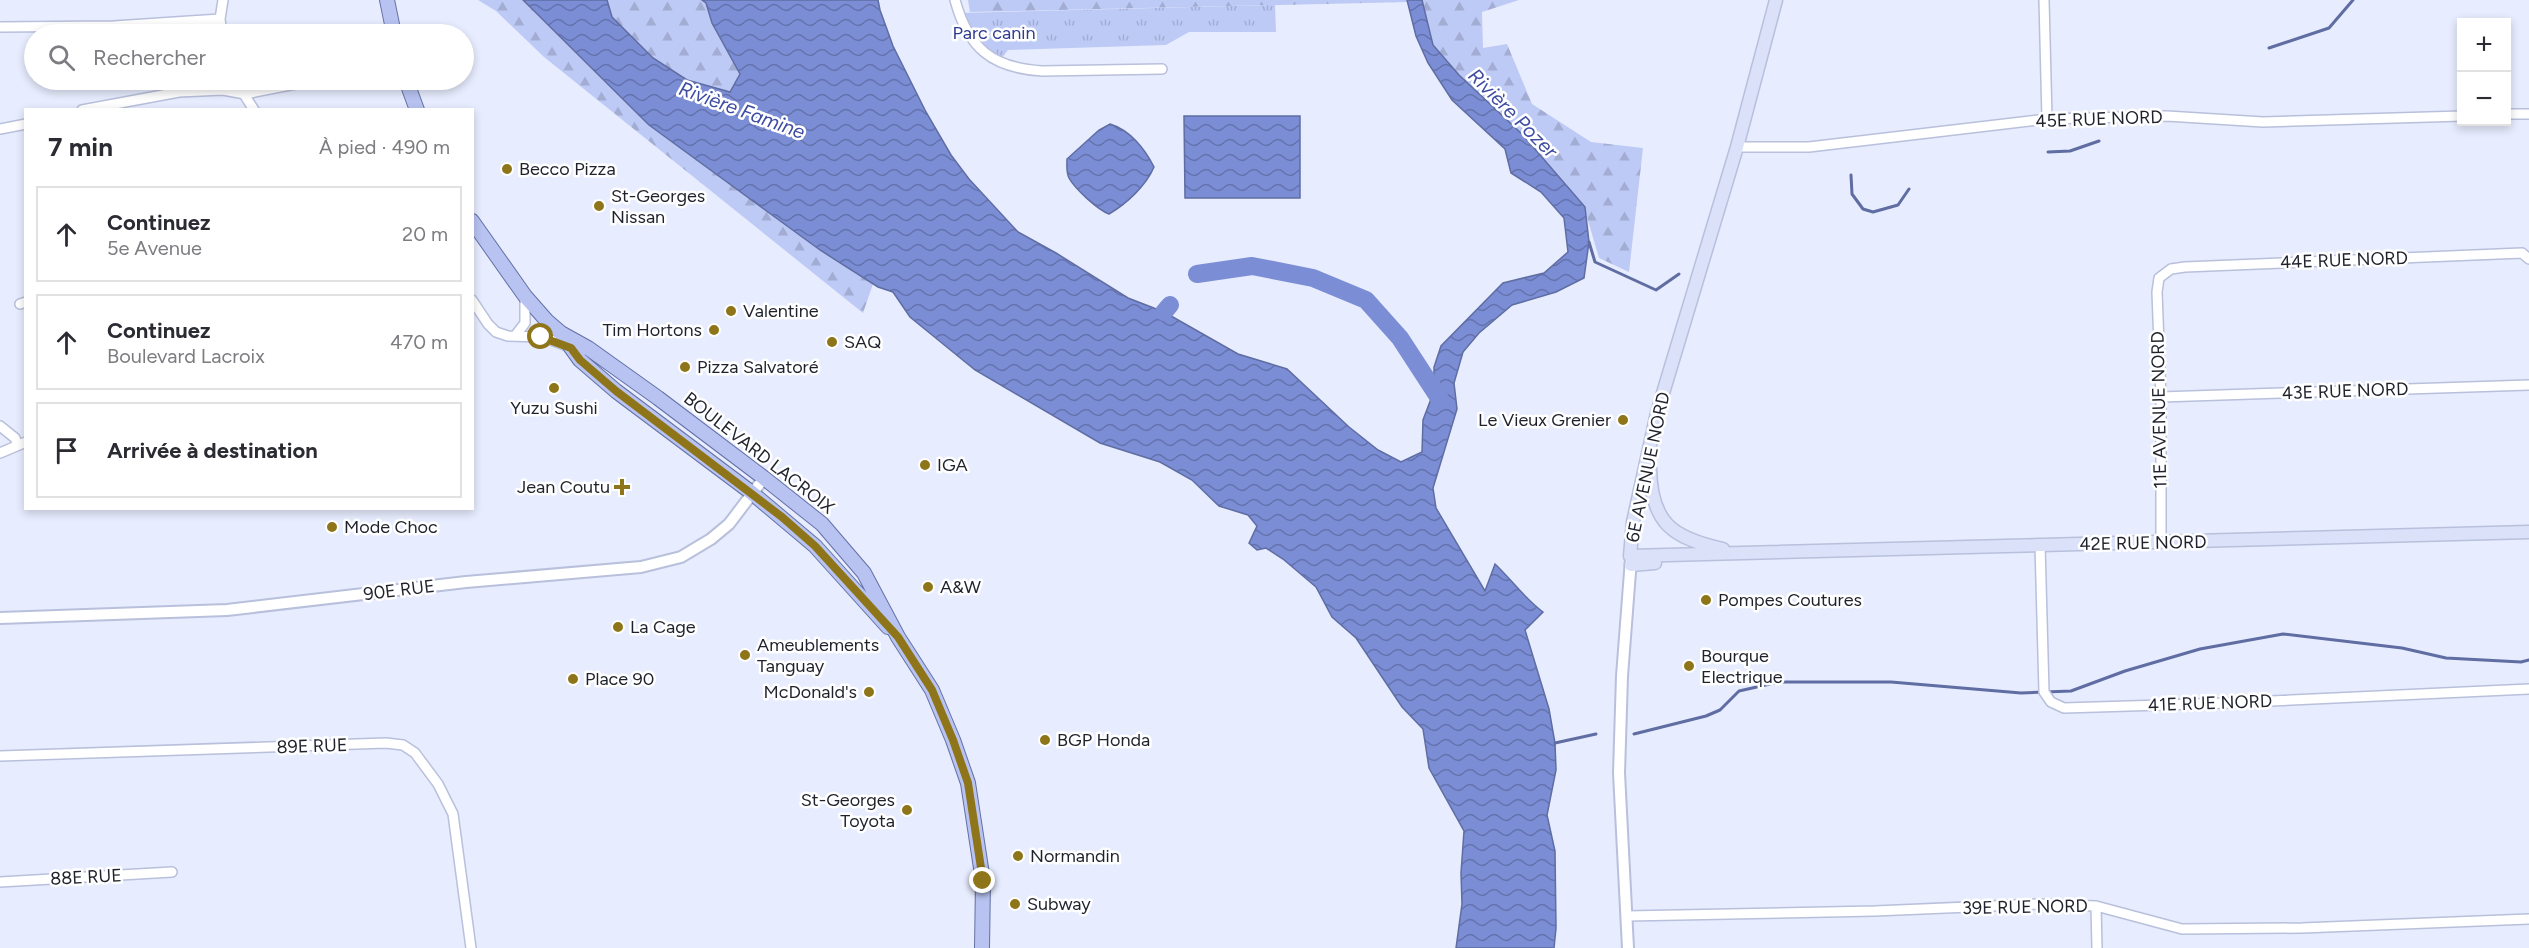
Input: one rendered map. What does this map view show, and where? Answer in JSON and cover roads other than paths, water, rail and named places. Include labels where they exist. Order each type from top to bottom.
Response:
[{"type":"main road","points":[[387,0],[392,24]]},
{"type":"main road","name":"6E AVENUE NORD","points":[[1631,561],[1633,522],[1657,413],[1737,147],[1776,0]]},
{"type":"main road","points":[[410,90],[416,108]]},
{"type":"main road","name":"BOULEVARD LACROIX","points":[[474,224],[525,297],[561,333],[580,360],[616,391],[752,493],[815,546],[898,637]]},
{"type":"main road","name":"BOULEVARD LACROIX","points":[[561,333],[588,348],[764,478],[822,524],[864,573],[898,637],[932,690],[968,783],[983,881],[982,948]]},
{"type":"main road","name":"42E RUE NORD","points":[[1649,447],[1650,483],[1654,501],[1660,516],[1671,529],[1693,542],[1722,549],[1757,551]]},
{"type":"main road","name":"42E RUE NORD","points":[[1631,561],[1757,551],[2529,532]]},
{"type":"street","points":[[221,24],[223,0]]},
{"type":"street","points":[[955,0],[962,24],[974,43],[984,54],[999,62],[1025,70],[1042,71],[1162,69]]},
{"type":"street","points":[[2044,0],[2047,119]]},
{"type":"street","points":[[144,24],[220,19]]},
{"type":"street","points":[[0,27],[24,27]]},
{"type":"street","points":[[93,108],[179,92],[224,90],[245,94],[265,90]]},
{"type":"street","points":[[242,90],[253,108]]},
{"type":"street","points":[[2511,114],[2529,114]]},
{"type":"street","name":"45E RUE NORD","points":[[1737,147],[1809,147],[2047,119],[2167,116],[2263,122],[2457,116]]},
{"type":"street","points":[[0,129],[24,124]]},
{"type":"street","name":"44E RUE NORD","points":[[2159,278],[2171,269],[2186,267],[2522,253],[2529,259]]},
{"type":"street","name":"11E AVENUE NORD","points":[[2159,278],[2157,292],[2161,397],[2161,542]]},
{"type":"street","points":[[516,336],[525,323],[525,297]]},
{"type":"street","points":[[474,303],[496,332],[516,336],[543,337],[571,348]]},
{"type":"street","name":"43E RUE NORD","points":[[2161,397],[2529,385]]},
{"type":"street","points":[[0,426],[22,444],[0,453]]},
{"type":"street","name":"90E RUE","points":[[0,618],[227,610],[466,582],[641,567],[681,557],[711,539],[729,524],[764,478]]},
{"type":"street","name":"41E RUE NORD","points":[[2040,545],[2044,692],[2051,702],[2064,708],[2529,688]]},
{"type":"street","name":"6E AVENUE NORD","points":[[1628,948],[1619,773],[1622,676],[1631,561]]},
{"type":"street","name":"89E RUE","points":[[0,756],[403,745],[415,753],[426,766],[453,814],[471,948]]},
{"type":"street","name":"88E RUE","points":[[0,882],[172,872]]},
{"type":"street","name":"39E RUE NORD","points":[[1627,916],[1875,911],[2037,904],[2096,906],[2182,929],[2302,928],[2529,919]]},
{"type":"street","points":[[2096,906],[2097,948]]},
{"type":"water","name":"Rivière Famine","points":[[523,0],[607,0],[612,17],[653,58],[687,80],[730,92],[740,74],[712,23],[706,3],[702,0],[878,0],[893,46],[926,112],[951,155],[969,179],[1018,232],[1128,298],[1164,312],[1238,354],[1287,369],[1349,427],[1378,450],[1401,462],[1422,452],[1423,420],[1434,391],[1434,367],[1441,346],[1503,283],[1544,273],[1568,252],[1564,218],[1541,192],[1511,173],[1505,149],[1452,100],[1428,63],[1416,36],[1407,0],[1422,0],[1433,45],[1459,75],[1522,134],[1585,207],[1589,242],[1584,278],[1556,292],[1512,305],[1479,333],[1463,352],[1454,383],[1457,409],[1433,488],[1436,508],[1485,591],[1495,564],[1543,612],[1525,630],[1549,709],[1555,743],[1556,770],[1547,815],[1555,851],[1554,948],[1456,948],[1462,904],[1461,873],[1464,831],[1429,768],[1423,729],[1402,707],[1356,638],[1332,617],[1316,587],[1283,559],[1266,548],[1257,550],[1249,543],[1257,526],[1248,515],[1219,506],[1192,480],[1160,462],[1100,443],[975,370],[910,317],[893,292],[878,287],[820,250],[649,125]]},
{"type":"water","points":[[1184,116],[1300,116],[1300,198],[1185,198]]},
{"type":"water","points":[[1110,124],[1124,131],[1136,141],[1154,167],[1135,194],[1109,214],[1093,204],[1076,188],[1067,173],[1067,159],[1099,130]]},
{"type":"waterway","points":[[2269,48],[2329,28],[2353,0]]},
{"type":"waterway","points":[[2048,152],[2070,151],[2099,141]]},
{"type":"waterway","points":[[1851,175],[1852,194],[1863,209],[1873,212],[1898,205],[1909,189]]},
{"type":"waterway","points":[[1589,242],[1595,262],[1656,290],[1679,274]]},
{"type":"waterway","points":[[1197,274],[1252,266],[1313,278],[1366,300],[1400,338],[1441,401]]},
{"type":"waterway","points":[[1164,312],[1170,305]]},
{"type":"waterway","points":[[1634,734],[1706,716],[1720,710],[1739,691],[1779,682],[1891,682],[2021,693],[2071,691],[2125,671],[2200,649],[2283,634],[2402,648],[2446,658],[2521,662],[2529,660]]},
{"type":"waterway","points":[[1555,743],[1596,734]]},
{"type":"place","name":"Becco Pizza","points":[[507,169]]},
{"type":"place","name":"St-Georges Nissan","points":[[599,206]]},
{"type":"place","name":"Valentine","points":[[731,311]]},
{"type":"place","name":"Tim Hortons","points":[[714,330]]},
{"type":"place","name":"SAQ","points":[[832,342]]},
{"type":"place","name":"Pizza Salvatoré","points":[[685,367]]},
{"type":"place","name":"Yuzu Sushi","points":[[554,388]]},
{"type":"place","name":"Le Vieux Grenier","points":[[1623,420]]},
{"type":"place","name":"IGA","points":[[925,465]]},
{"type":"place","name":"Jean Coutu","points":[[622,487]]},
{"type":"place","name":"Mode Choc","points":[[332,527]]},
{"type":"place","name":"A&W","points":[[928,587]]},
{"type":"place","name":"Pompes Coutures","points":[[1706,600]]},
{"type":"place","name":"La Cage","points":[[618,627]]},
{"type":"place","name":"Ameublements Tanguay","points":[[745,655]]},
{"type":"place","name":"Bourque Electrique","points":[[1689,666]]},
{"type":"place","name":"Place 90","points":[[573,679]]},
{"type":"place","name":"McDonald's","points":[[869,692]]},
{"type":"place","name":"BGP Honda","points":[[1045,740]]},
{"type":"place","name":"St-Georges Toyota","points":[[907,810]]},
{"type":"place","name":"Normandin","points":[[1018,856]]},
{"type":"place","name":"Subway","points":[[1015,904]]},
{"type":"park label","name":"Parc canin","points":[[994,33]]},
{"type":"water label","name":"Rivière Pozer","points":[[1513,113]]}]
